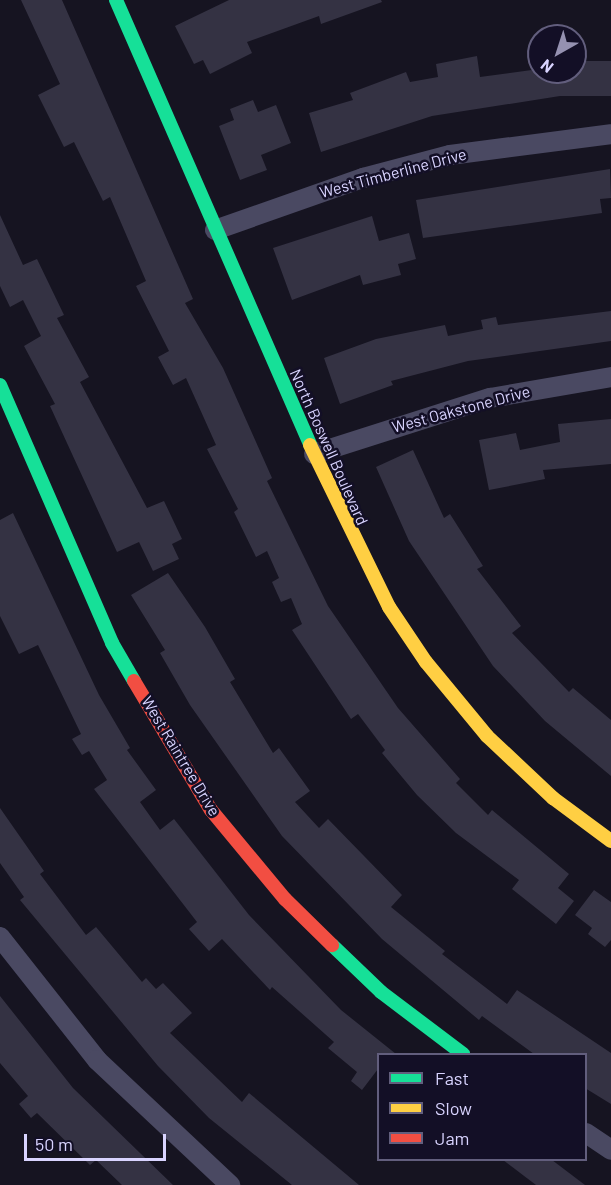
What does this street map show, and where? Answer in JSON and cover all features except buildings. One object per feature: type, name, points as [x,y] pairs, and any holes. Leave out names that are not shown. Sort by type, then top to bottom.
[{"type":"street","name":"North Boswell Boulevard","points":[[120,1],[215,230],[357,550],[426,662],[522,771],[611,841]]},
{"type":"street","name":"West Timberline Drive","points":[[215,230],[363,178],[450,155],[611,134]]},
{"type":"street","name":"West Oakstone Drive","points":[[314,454],[490,398],[611,377]]},
{"type":"street","name":"West Raintree Drive","points":[[0,385],[112,642],[211,810],[293,907],[381,992],[462,1053]]},
{"type":"street","points":[[0,937],[97,1060],[230,1185]]},
{"type":"street","points":[[587,1134],[611,1150]]},
{"type":"traffic: fast","points":[[116,0],[310,445]]},
{"type":"traffic: fast","points":[[0,385],[112,643],[134,681]]},
{"type":"traffic: fast","points":[[332,945],[381,992],[462,1053]]},
{"type":"traffic: slow","points":[[310,445],[389,607],[426,662],[487,736],[553,798],[611,841]]},
{"type":"traffic: jam","points":[[134,681],[211,810],[285,899],[332,945]]}]
